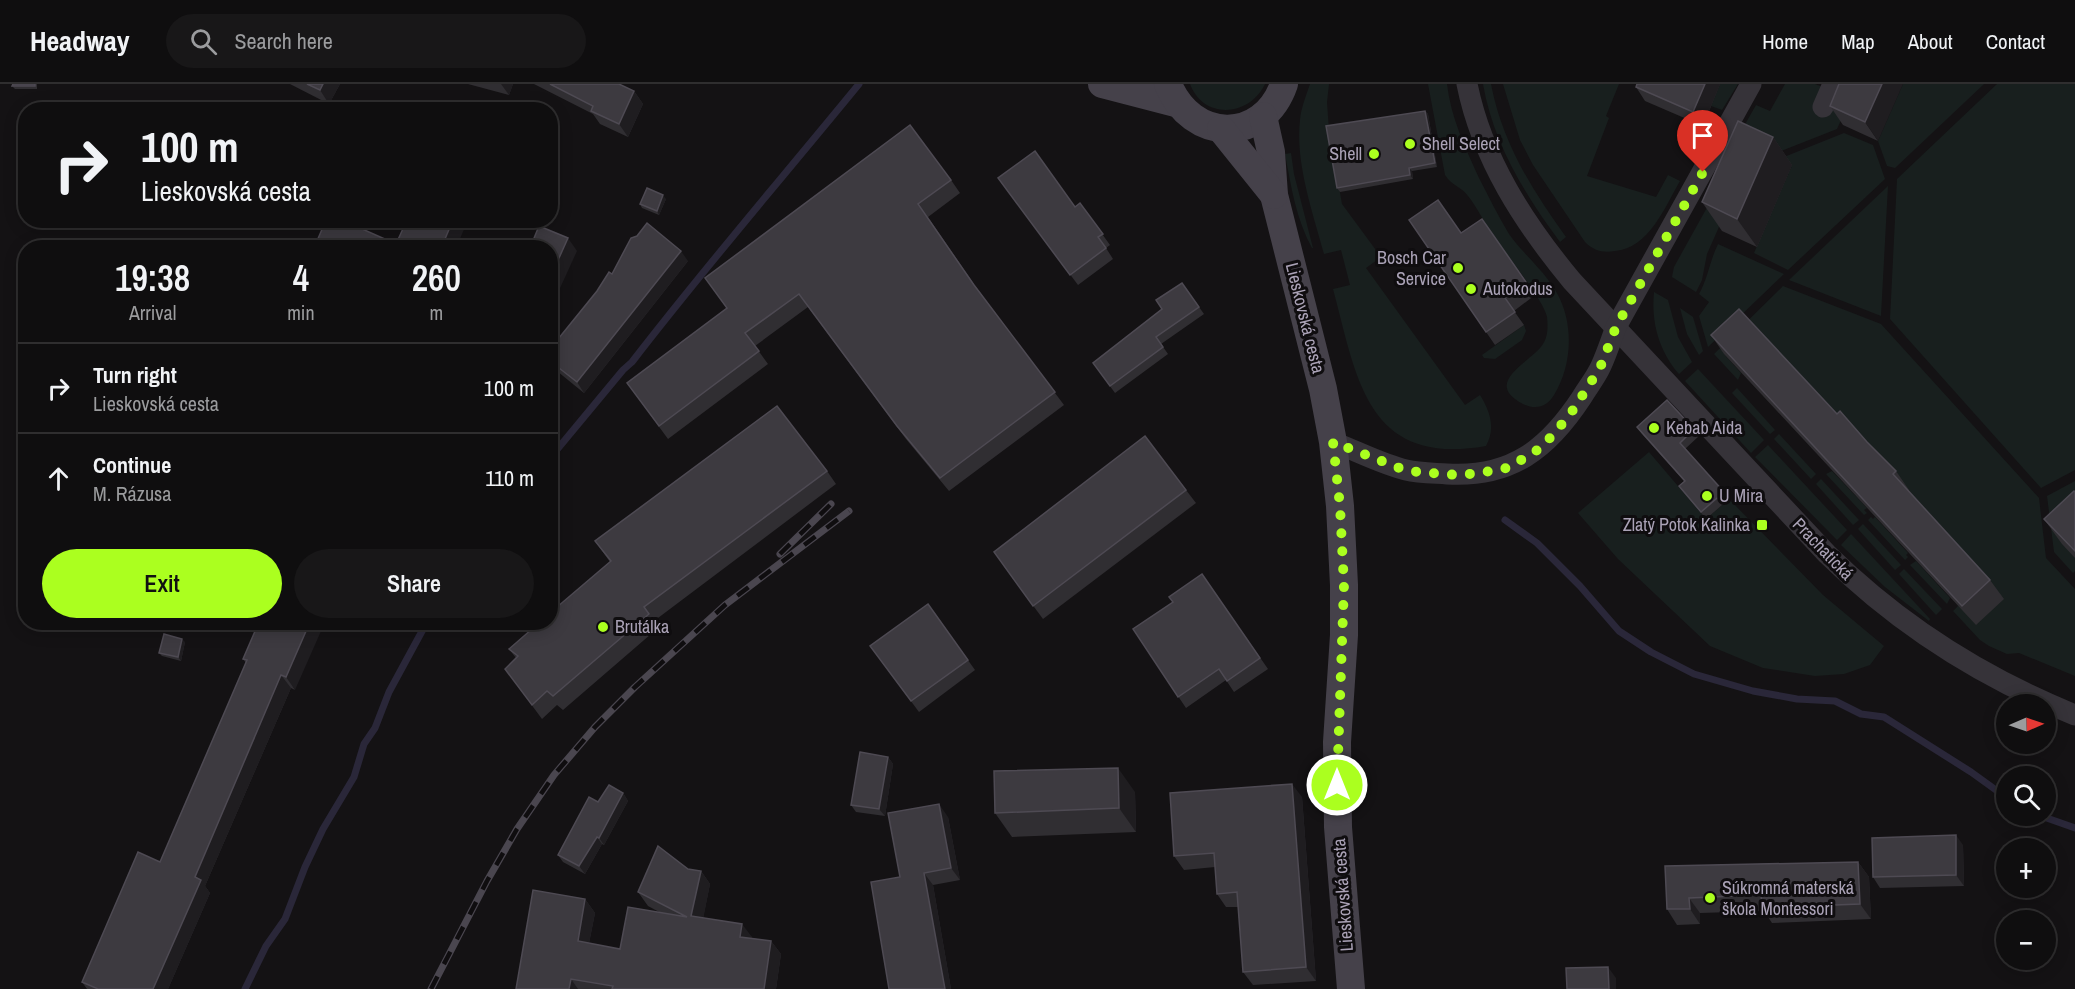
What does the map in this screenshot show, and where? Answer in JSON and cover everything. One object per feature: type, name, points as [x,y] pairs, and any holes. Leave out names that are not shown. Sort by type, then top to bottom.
[{"type":"street","points":[[1102,84],[1174,94]]},
{"type":"street","points":[[1221,129],[1240,128],[1256,122],[1277,100],[1284,84]]},
{"type":"street","name":"Prachatická","points":[[1467,84],[1488,153],[1530,228],[1572,281],[1827,554],[1864,590],[1951,654],[1995,679],[2075,715]]},
{"type":"street","points":[[1333,442],[1402,469],[1457,475],[1507,468],[1535,452],[1554,434],[1573,410],[1600,368],[1616,327],[1751,84]]},
{"type":"street","points":[[1822,107],[1833,84]]},
{"type":"street","name":"Lieskovská cesta","points":[[1174,94],[1197,120],[1221,129],[1274,195]]},
{"type":"street","name":"Lieskovská cesta","points":[[1263,116],[1272,152],[1274,195],[1316,360],[1333,442],[1340,506],[1344,635],[1337,742],[1338,827],[1351,989]]},
{"type":"shaded area","points":[[1190,84],[1265,84],[1249,103],[1227,110],[1216,109],[1206,104],[1197,96]]},
{"type":"shaded area","points":[[1310,84],[1329,84],[1327,102],[1329,130],[1342,204],[1381,257],[1366,268],[1465,405],[1480,395],[1487,407],[1491,426],[1486,446],[1446,449],[1415,443],[1391,429],[1374,409],[1360,383],[1333,289],[1350,285],[1341,250],[1324,254],[1302,170],[1300,120]]},
{"type":"shaded area","points":[[1428,84],[1447,84],[1459,132],[1479,178],[1509,234],[1553,287],[1563,307],[1569,332],[1567,359],[1560,384],[1554,395],[1541,406],[1532,407],[1523,404],[1511,396],[1507,388],[1508,380],[1513,372],[1545,341],[1547,317],[1539,299],[1492,234],[1471,200],[1445,175]]},
{"type":"shaded area","points":[[1483,84],[1491,84],[1503,126],[1520,165],[1566,237],[1560,242],[1512,168],[1494,127]]},
{"type":"shaded area","points":[[1503,84],[1619,84],[1587,176],[1656,197],[1668,175],[1680,181],[1662,214],[1647,234],[1627,248],[1611,252],[1595,249],[1585,242],[1533,165],[1520,140]]},
{"type":"shaded area","points":[[1720,84],[1738,84],[1722,110],[1711,106]]},
{"type":"shaded area","points":[[1785,84],[1815,84],[1851,98],[1837,129],[1776,153],[1739,135],[1756,105],[1770,111]]},
{"type":"shaded area","points":[[1903,84],[1984,84],[1895,168],[1887,166],[1878,141]]},
{"type":"shaded area","points":[[1997,84],[2075,84],[2075,470],[2041,488],[1890,319],[1897,179]]},
{"type":"shaded area","points":[[1844,133],[1873,145],[1885,179],[1788,270],[1754,253],[1792,165],[1779,159]]},
{"type":"shaded area","points":[[1291,153],[1294,174],[1313,248],[1302,226],[1292,190],[1285,154]]},
{"type":"shaded area","points":[[1719,186],[1734,193],[1707,254],[1702,280],[1696,292],[1672,277],[1674,267]]},
{"type":"shaded area","points":[[1888,186],[1881,316],[1789,280]]},
{"type":"shaded area","points":[[1718,244],[1784,274],[1708,347],[1699,316],[1709,302],[1699,294]]},
{"type":"shaded area","points":[[1783,286],[1881,324],[2039,498],[2046,558],[2075,589],[2075,676],[2019,653],[2007,654],[1980,640],[1953,611],[1958,606],[1906,493],[1909,490],[1724,354],[1741,373],[1738,380],[1714,354]]},
{"type":"shaded area","points":[[1654,292],[1668,300],[1678,337],[1692,362],[1679,374],[1666,356],[1658,336],[1654,315]]},
{"type":"shaded area","points":[[1680,308],[1693,317],[1703,351],[1699,355],[1687,334]]},
{"type":"shaded area","points":[[1524,325],[1526,331],[1522,340],[1495,359],[1484,358],[1482,355]]},
{"type":"shaded area","points":[[1698,369],[1764,440],[1751,453],[1685,381]]},
{"type":"shaded area","points":[[1737,388],[1775,430],[1770,434],[1732,393]]},
{"type":"shaded area","points":[[1779,434],[1816,474],[1811,479],[1774,439]]},
{"type":"shaded area","points":[[1768,445],[1847,530],[1837,540],[1755,457]]},
{"type":"shaded area","points":[[1649,452],[1706,519],[1729,499],[1823,595],[1884,646],[1870,665],[1844,674],[1815,676],[1763,668],[1710,646],[1618,559],[1578,513]]},
{"type":"shaded area","points":[[1832,471],[1867,508],[1864,510],[1867,513],[1864,515],[1826,474]]},
{"type":"shaded area","points":[[1821,479],[1859,520],[1853,525],[1816,484]]},
{"type":"shaded area","points":[[2075,481],[2075,571],[2073,573],[2054,552],[2047,496]]},
{"type":"shaded area","points":[[1871,517],[1873,519],[1875,517],[1908,553],[1905,560],[1868,520]]},
{"type":"shaded area","points":[[1863,524],[1901,565],[1895,570],[1858,529]]},
{"type":"shaded area","points":[[1851,534],[1930,619],[1929,621],[1885,587],[1841,545]]},
{"type":"shaded area","points":[[1916,561],[1950,598],[1947,604],[1910,565]]},
{"type":"shaded area","points":[[1904,569],[1942,609],[1936,615],[1899,574]]},
{"type":"building","points":[[13,84],[35,84],[35,86],[12,86]]},
{"type":"building","points":[[307,84],[323,84],[320,90]]},
{"type":"building","points":[[550,84],[619,84],[634,91],[619,124],[591,111],[593,106]]},
{"type":"building","points":[[1637,84],[1705,84],[1693,112],[1636,87]]},
{"type":"building","points":[[1839,84],[1882,84],[1865,122],[1830,106]]},
{"type":"building","points":[[1425,111],[1435,163],[1409,168],[1410,175],[1337,188],[1326,126]]},
{"type":"building","points":[[1738,121],[1773,137],[1737,219],[1702,202]]},
{"type":"building","points":[[910,125],[951,180],[918,204],[974,285],[1055,392],[940,478],[897,426],[799,294],[745,333],[759,351],[659,426],[627,383],[727,308],[705,278]]},
{"type":"building","points":[[1035,151],[1075,207],[1080,203],[1103,234],[1098,237],[1106,248],[1070,275],[998,178]]},
{"type":"building","points":[[647,188],[663,195],[657,211],[640,204]]},
{"type":"building","points":[[1438,200],[1461,233],[1482,219],[1526,282],[1505,298],[1515,312],[1486,332],[1409,220]]},
{"type":"building","points":[[647,223],[681,251],[577,382],[558,367],[558,339],[597,291],[609,272],[612,274],[631,238],[637,236]]},
{"type":"building","points":[[323,228],[360,228],[387,240],[317,240]]},
{"type":"building","points":[[403,228],[450,228],[445,239],[447,240],[398,240]]},
{"type":"building","points":[[538,228],[568,238],[558,260],[558,240],[533,240]]},
{"type":"building","points":[[1182,283],[1199,307],[1156,337],[1163,347],[1110,386],[1093,363],[1162,309],[1156,300]]},
{"type":"building","points":[[1739,309],[1837,414],[1840,411],[1896,471],[1893,474],[1990,580],[1962,606],[1711,335]]},
{"type":"building","points":[[1667,400],[1694,429],[1680,443],[1724,492],[1701,512],[1679,486],[1685,481],[1637,427]]},
{"type":"building","points":[[777,406],[827,471],[644,607],[649,614],[553,696],[547,691],[532,705],[505,669],[518,656],[509,649],[531,630],[558,630],[558,606],[611,561],[595,541]]},
{"type":"building","points":[[1145,436],[1186,490],[1033,606],[994,552]]},
{"type":"building","points":[[2075,492],[2075,551],[2044,519]]},
{"type":"building","points":[[1202,574],[1260,658],[1227,681],[1219,669],[1178,697],[1133,629],[1173,602],[1169,597]]},
{"type":"building","points":[[928,604],[968,660],[911,701],[870,646]]},
{"type":"building","points":[[256,630],[307,630],[286,677],[281,675],[195,877],[201,880],[153,989],[98,989],[82,982],[138,852],[160,862],[247,660],[243,659]]},
{"type":"building","points":[[164,634],[182,639],[178,657],[159,653]]},
{"type":"building","points":[[860,752],[888,757],[879,809],[851,805]]},
{"type":"building","points":[[1118,768],[1119,808],[995,813],[994,771]]},
{"type":"building","points":[[1292,784],[1306,967],[1243,972],[1237,892],[1217,894],[1214,853],[1174,856],[1170,793]]},
{"type":"building","points":[[609,785],[623,793],[599,838],[597,837],[579,866],[558,855],[589,797],[598,802]]},
{"type":"building","points":[[939,804],[951,868],[924,873],[945,989],[889,989],[871,882],[900,877],[888,813]]},
{"type":"building","points":[[1956,835],[1956,875],[1873,877],[1872,838]]},
{"type":"building","points":[[658,846],[688,869],[701,871],[691,916],[742,924],[740,937],[771,941],[764,989],[612,989],[613,986],[571,979],[569,989],[516,989],[533,890],[585,899],[578,941],[620,949],[628,907],[687,917],[638,892]]},
{"type":"building","points":[[1858,862],[1860,904],[1762,908],[1761,895],[1689,898],[1690,909],[1667,909],[1665,866]]},
{"type":"building","points":[[1608,967],[1609,989],[1567,989],[1566,968]]},
{"type":"waterway","points":[[558,448],[632,362],[859,84]]},
{"type":"waterway","points":[[1505,520],[1537,543],[1580,586],[1619,631],[1651,652],[1694,674],[1753,691],[1797,699],[1835,701],[1861,714],[1884,717],[1996,790]]},
{"type":"waterway","points":[[245,989],[266,946],[285,919],[305,867],[323,829],[354,777],[364,744],[375,728],[389,692],[423,630]]},
{"type":"waterway","points":[[2056,821],[2075,828]]},
{"type":"railway","points":[[780,554],[831,504]]},
{"type":"railway","points":[[431,989],[487,881],[517,829],[554,775],[595,727],[725,605],[849,511]]},
{"type":"place","name":"Shell Select","points":[[1410,144]]},
{"type":"place","name":"Shell","points":[[1374,154]]},
{"type":"place","name":"Bosch Car Service","points":[[1458,268]]},
{"type":"place","name":"Autokodus","points":[[1471,289]]},
{"type":"place","name":"Kebab Aida","points":[[1654,428]]},
{"type":"place","name":"U Mira","points":[[1707,496]]},
{"type":"place","name":"Zlatý Potok Kalinka","points":[[1762,525]]},
{"type":"place","name":"Brutálka","points":[[603,627]]},
{"type":"place","name":"Súkromná materská škola Montessori","points":[[1710,898]]},
{"type":"route","points":[[1337,785],[1344,585],[1340,506],[1333,442],[1402,469],[1457,475],[1507,468],[1535,452],[1554,434],[1573,410],[1600,368],[1616,327],[1703,172]]}]
